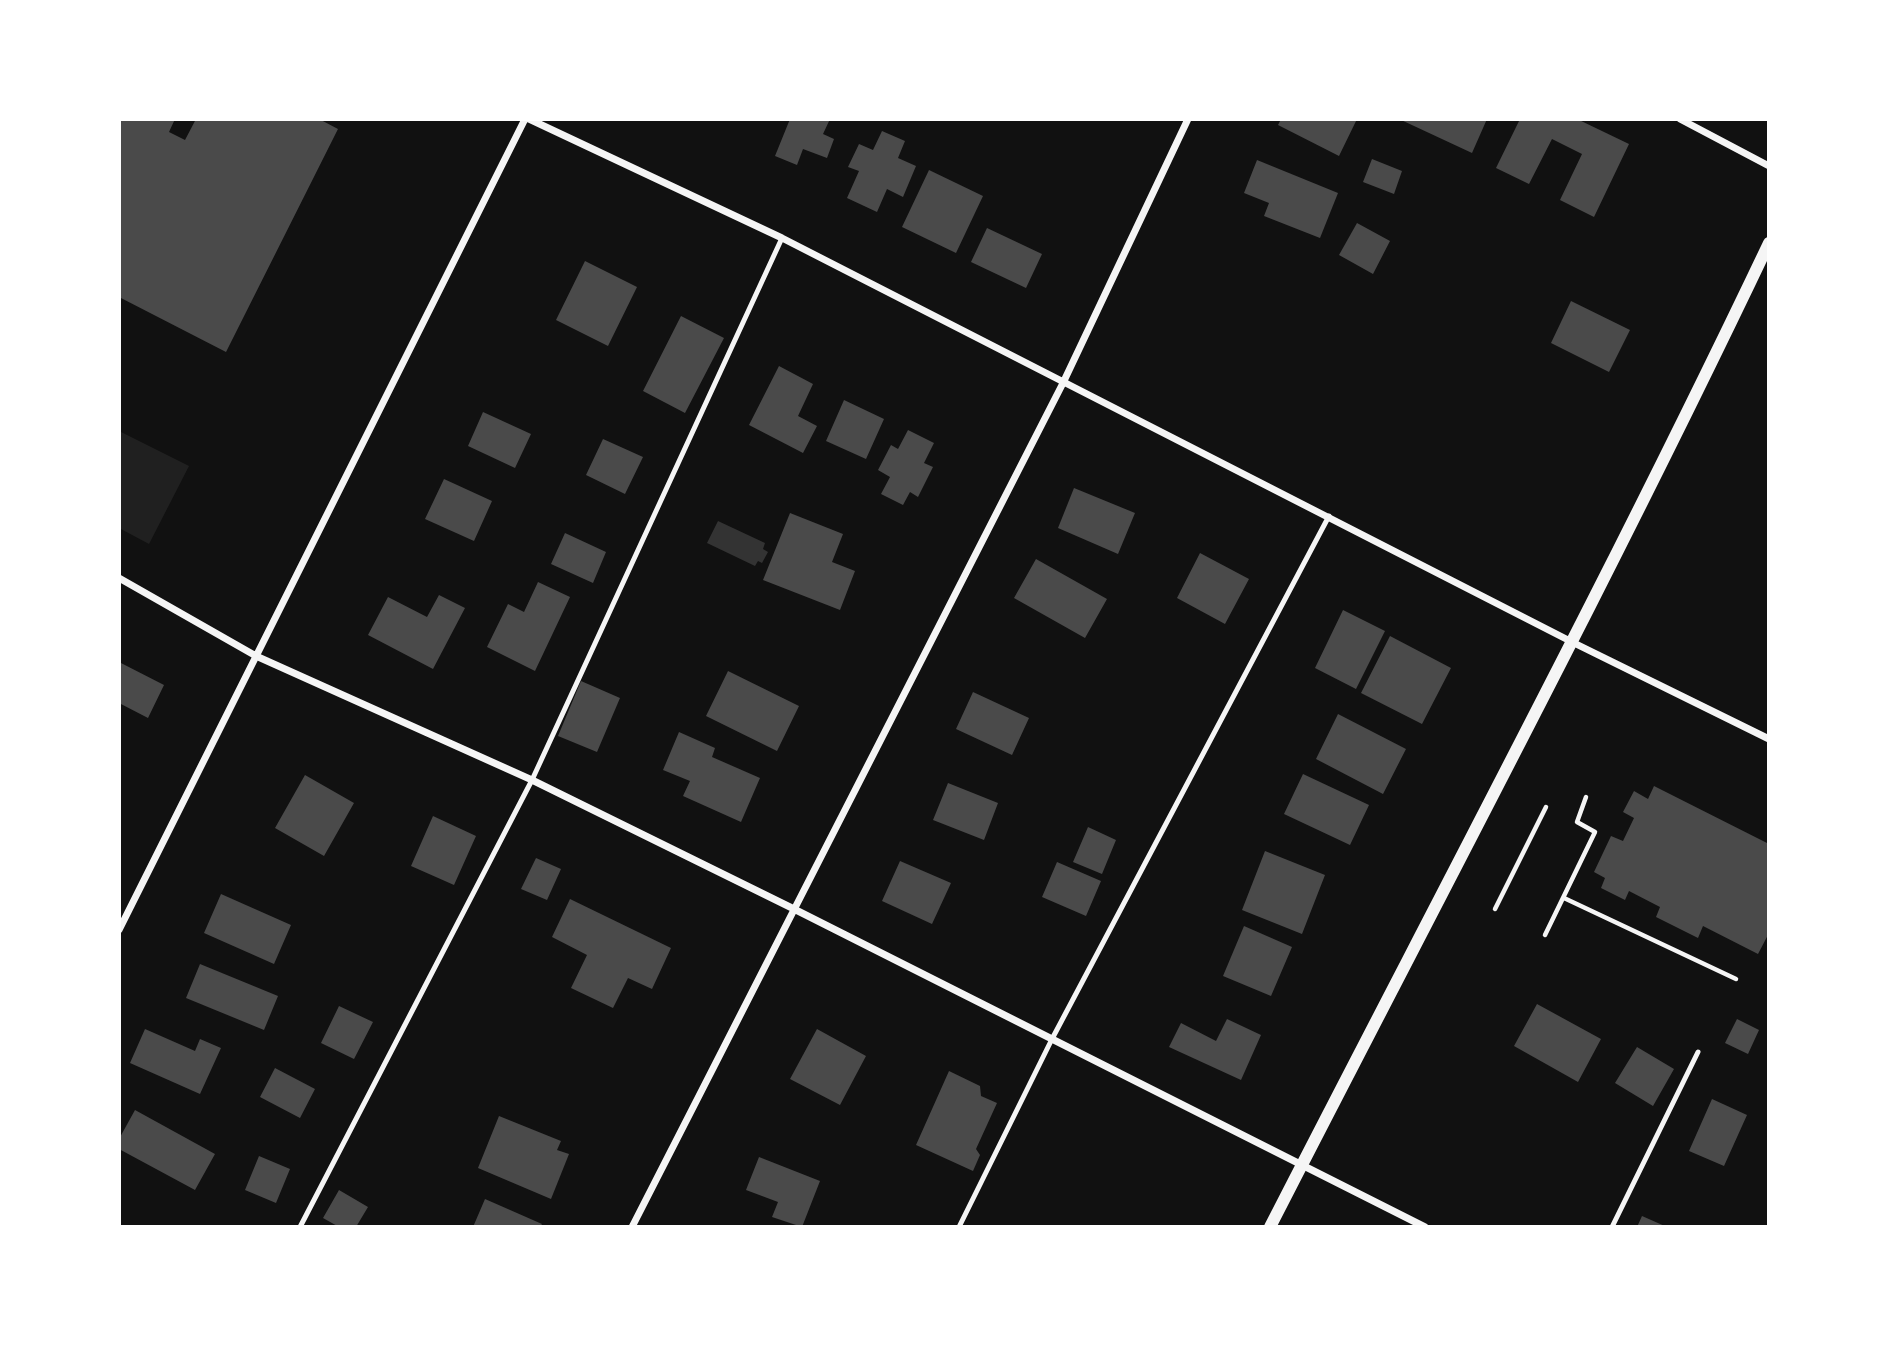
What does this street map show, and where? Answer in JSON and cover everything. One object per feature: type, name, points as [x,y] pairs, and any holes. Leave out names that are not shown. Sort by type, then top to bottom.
[{"type":"street","points":[[119,930],[527,119],[782,238],[1574,643],[1769,739]]},
{"type":"street","points":[[632,1227],[792,908],[1063,383],[1188,119]]},
{"type":"street","points":[[1679,119],[1769,166]]},
{"type":"street","points":[[1270,1227],[1574,643],[1662,468],[1769,243]]},
{"type":"street","points":[[119,578],[256,656],[531,780],[792,908],[1425,1227]]},
{"type":"lane","points":[[300,1227],[531,780],[782,238]]},
{"type":"lane","points":[[959,1227],[1052,1039],[1329,516]]},
{"type":"lane","points":[[1612,1227],[1698,1052]]},
{"type":"path","points":[[1545,935],[1595,832],[1577,822],[1586,797]]},
{"type":"path","points":[[1495,909],[1546,807]]},
{"type":"path","points":[[1564,898],[1737,979]]},
{"type":"shaded area","points":[[119,431],[189,466],[149,544],[119,528]]},
{"type":"shaded area","points":[[718,521],[765,543],[763,549],[768,552],[762,563],[758,561],[755,566],[707,543]]},
{"type":"building","points":[[119,119],[175,119],[169,132],[185,140],[196,119],[319,119],[338,129],[226,352],[119,297]]},
{"type":"building","points":[[790,119],[830,119],[823,134],[834,139],[827,158],[803,149],[797,165],[775,156]]},
{"type":"building","points":[[1281,119],[1357,119],[1339,156],[1278,125]]},
{"type":"building","points":[[1399,119],[1487,119],[1472,153]]},
{"type":"building","points":[[1520,119],[1577,119],[1629,144],[1594,217],[1560,200],[1582,154],[1552,139],[1529,184],[1496,168]]},
{"type":"building","points":[[882,131],[905,141],[898,158],[916,166],[903,197],[887,189],[877,212],[847,198],[859,171],[848,167],[859,144],[873,150]]},
{"type":"building","points":[[1372,159],[1402,171],[1394,194],[1363,182]]},
{"type":"building","points":[[1257,160],[1338,193],[1320,238],[1264,216],[1269,203],[1244,193]]},
{"type":"building","points":[[929,170],[983,196],[956,253],[902,227]]},
{"type":"building","points":[[1357,223],[1390,241],[1373,274],[1339,255]]},
{"type":"building","points":[[987,228],[1042,254],[1026,288],[971,262]]},
{"type":"building","points":[[585,261],[637,287],[608,346],[556,320]]},
{"type":"building","points":[[1571,301],[1630,330],[1609,372],[1551,343]]},
{"type":"building","points":[[681,316],[724,338],[685,413],[643,391]]},
{"type":"building","points":[[779,366],[813,384],[798,416],[817,426],[803,453],[749,425]]},
{"type":"building","points":[[844,400],[884,419],[866,459],[826,441]]},
{"type":"building","points":[[483,412],[531,434],[515,468],[468,446]]},
{"type":"building","points":[[908,430],[934,443],[924,463],[933,467],[918,497],[910,492],[903,505],[881,494],[890,477],[878,470],[891,445],[898,449]]},
{"type":"building","points":[[603,439],[643,457],[625,494],[586,475]]},
{"type":"building","points":[[444,479],[492,501],[474,541],[425,519]]},
{"type":"building","points":[[1074,488],[1135,513],[1118,554],[1058,528]]},
{"type":"building","points":[[790,513],[843,534],[832,562],[855,571],[840,610],[763,580]]},
{"type":"building","points":[[565,533],[606,552],[593,583],[551,564]]},
{"type":"building","points":[[1200,553],[1249,579],[1225,624],[1177,598]]},
{"type":"building","points":[[1036,559],[1107,599],[1085,638],[1014,598]]},
{"type":"building","points":[[538,582],[570,597],[535,671],[487,647],[508,604],[524,612]]},
{"type":"building","points":[[439,595],[465,608],[433,669],[368,635],[388,597],[427,617]]},
{"type":"building","points":[[1343,610],[1385,631],[1356,689],[1315,668]]},
{"type":"building","points":[[1390,636],[1451,668],[1422,724],[1361,693]]},
{"type":"building","points":[[119,662],[164,685],[148,718],[119,703]]},
{"type":"building","points":[[728,671],[799,706],[777,751],[706,716]]},
{"type":"building","points":[[581,681],[620,698],[597,752],[558,736]]},
{"type":"building","points":[[973,692],[1029,718],[1012,755],[956,729]]},
{"type":"building","points":[[1338,714],[1406,749],[1383,794],[1316,759]]},
{"type":"building","points":[[679,732],[715,748],[712,757],[760,778],[741,822],[683,796],[690,781],[663,770]]},
{"type":"building","points":[[1303,774],[1369,805],[1350,845],[1284,814]]},
{"type":"building","points":[[305,775],[354,803],[324,856],[275,828]]},
{"type":"building","points":[[948,783],[998,803],[984,840],[933,820]]},
{"type":"building","points":[[1654,786],[1769,844],[1769,933],[1758,954],[1703,926],[1698,938],[1656,917],[1660,907],[1629,891],[1625,900],[1601,888],[1605,878],[1594,872],[1611,836],[1623,841],[1634,818],[1623,812],[1634,791],[1648,799]]},
{"type":"building","points":[[433,816],[476,836],[454,885],[411,866]]},
{"type":"building","points":[[1088,827],[1116,840],[1102,874],[1073,862]]},
{"type":"building","points":[[1265,851],[1325,875],[1302,934],[1242,910]]},
{"type":"building","points":[[536,858],[561,869],[547,900],[521,889]]},
{"type":"building","points":[[900,861],[951,883],[932,924],[882,901]]},
{"type":"building","points":[[1057,862],[1101,881],[1086,916],[1042,897]]},
{"type":"building","points":[[221,894],[291,925],[274,964],[204,933]]},
{"type":"building","points":[[570,899],[671,948],[652,989],[628,978],[613,1008],[571,988],[587,955],[552,937]]},
{"type":"building","points":[[1244,926],[1292,947],[1271,996],[1223,976]]},
{"type":"building","points":[[200,964],[278,996],[264,1030],[186,998]]},
{"type":"building","points":[[1537,1004],[1601,1039],[1578,1082],[1514,1046]]},
{"type":"building","points":[[339,1006],[373,1022],[354,1059],[321,1043]]},
{"type":"building","points":[[1227,1019],[1261,1035],[1241,1080],[1169,1047],[1181,1023],[1216,1041]]},
{"type":"building","points":[[1737,1019],[1759,1030],[1748,1054],[1725,1043]]},
{"type":"building","points":[[145,1029],[195,1051],[200,1039],[221,1048],[200,1094],[130,1063]]},
{"type":"building","points":[[817,1029],[866,1056],[840,1105],[790,1079]]},
{"type":"building","points":[[1637,1047],[1674,1069],[1653,1106],[1615,1083]]},
{"type":"building","points":[[275,1068],[315,1089],[300,1118],[260,1097]]},
{"type":"building","points":[[949,1071],[980,1086],[981,1096],[997,1103],[976,1149],[980,1155],[973,1171],[916,1145]]},
{"type":"building","points":[[1712,1099],[1747,1115],[1724,1166],[1689,1151]]},
{"type":"building","points":[[135,1110],[215,1154],[195,1190],[119,1149],[119,1139]]},
{"type":"building","points":[[499,1116],[561,1141],[557,1150],[569,1154],[551,1199],[478,1168]]},
{"type":"building","points":[[259,1156],[290,1169],[276,1203],[245,1190]]},
{"type":"building","points":[[759,1157],[820,1181],[802,1227],[772,1217],[778,1202],[746,1190]]},
{"type":"building","points":[[339,1190],[368,1207],[356,1227],[339,1227],[323,1218]]},
{"type":"building","points":[[485,1199],[542,1224],[540,1227],[473,1227]]},
{"type":"building","points":[[1642,1216],[1667,1227],[1637,1227]]}]
